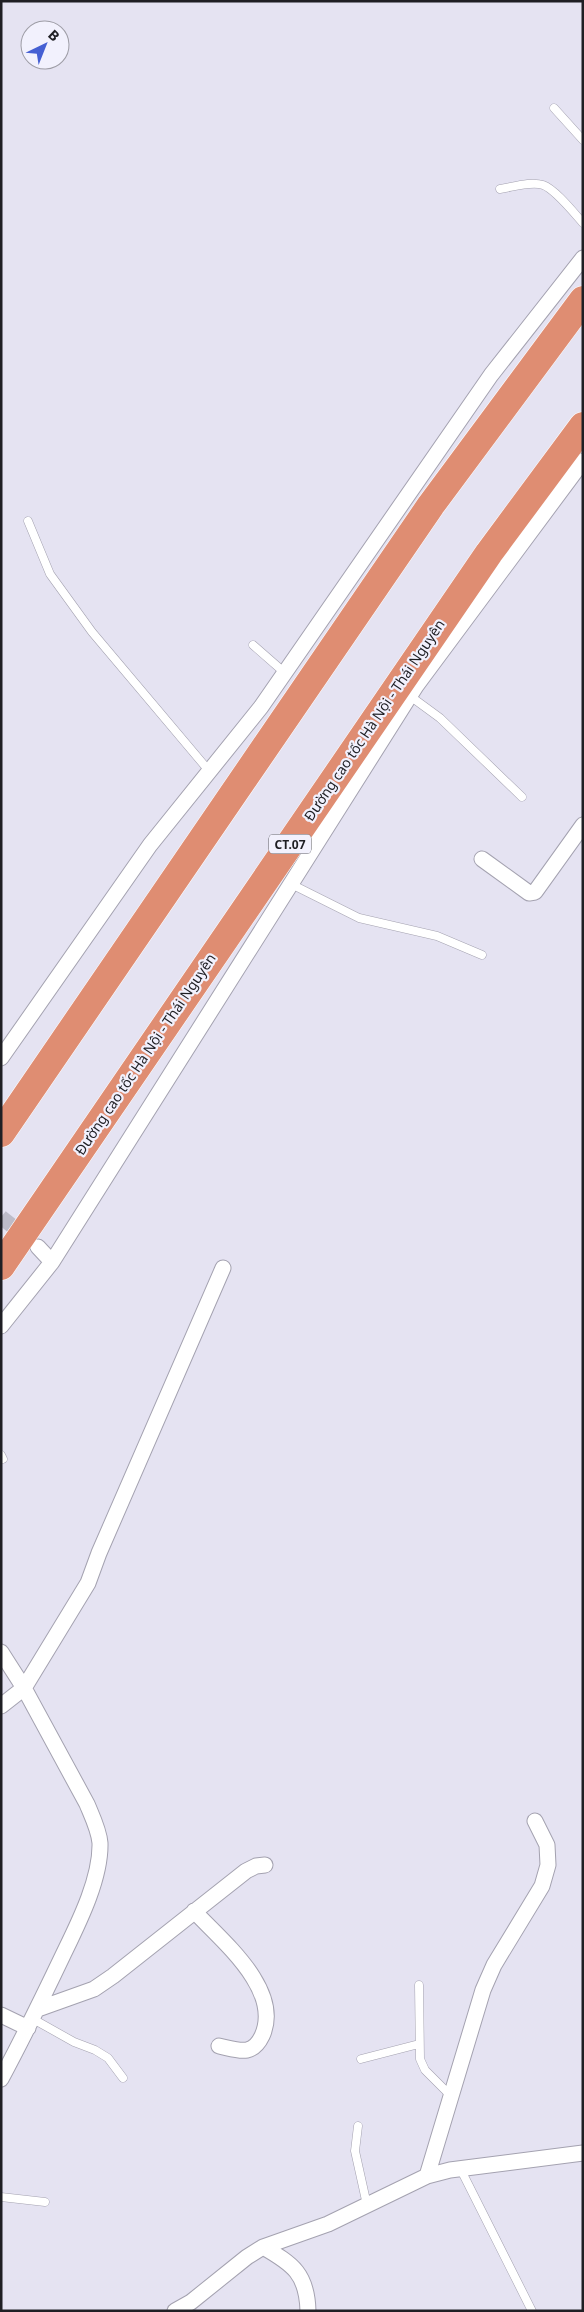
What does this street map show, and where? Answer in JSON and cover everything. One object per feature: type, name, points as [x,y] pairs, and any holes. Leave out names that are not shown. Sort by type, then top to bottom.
[{"type":"highway","points":[[1,1133],[431,506],[583,300]]},
{"type":"highway","name":"Đường cao tốc Hà Nội - Thái Nguyên","points":[[1,1266],[489,553],[583,426]]},
{"type":"street","points":[[1,1058],[150,845],[242,734],[491,375],[583,258]]},
{"type":"street","points":[[1,1326],[52,1262],[410,696],[583,461]]},
{"type":"street","points":[[482,859],[529,894],[535,892],[583,824]]},
{"type":"street","points":[[38,1247],[52,1262]]},
{"type":"street","points":[[1,1706],[24,1688],[88,1583],[99,1553],[223,1268]]},
{"type":"street","points":[[1,1652],[24,1688],[87,1804],[95,1822],[100,1844],[94,1878],[83,1913],[33,2019],[1,2079]]},
{"type":"street","points":[[427,2176],[483,1990],[494,1965],[542,1886],[548,1865],[547,1845],[535,1821]]},
{"type":"street","points":[[1,2015],[33,2019],[94,1989],[246,1871],[256,1866],[265,1865]]},
{"type":"street","points":[[194,1912],[239,1960],[261,1988],[266,2006],[264,2031],[258,2045],[244,2051],[219,2046]]},
{"type":"street","points":[[176,2311],[191,2302],[247,2257],[263,2248],[312,2231],[427,2176],[460,2168],[581,2151]]},
{"type":"street","points":[[263,2248],[286,2260],[298,2271],[305,2286],[308,2311]]},
{"type":"lane","points":[[554,108],[583,140]]},
{"type":"lane","points":[[500,189],[532,184],[544,185],[583,223]]},
{"type":"lane","points":[[28,521],[50,574],[92,632],[210,772]]},
{"type":"lane","points":[[253,645],[285,673]]},
{"type":"lane","points":[[410,696],[440,718],[522,797]]},
{"type":"lane","points":[[291,884],[359,918],[437,936],[482,955]]},
{"type":"lane","points":[[419,1985],[420,2059],[425,2070],[451,2096]]},
{"type":"lane","points":[[33,2019],[108,2058],[124,2078]]},
{"type":"lane","points":[[361,2059],[419,2044]]},
{"type":"lane","points":[[358,2126],[355,2151],[367,2205]]},
{"type":"lane","points":[[460,2168],[532,2311]]},
{"type":"lane","points":[[1,2197],[46,2202]]},
{"type":"tunnel","points":[[1,1217],[27,1238]]}]
